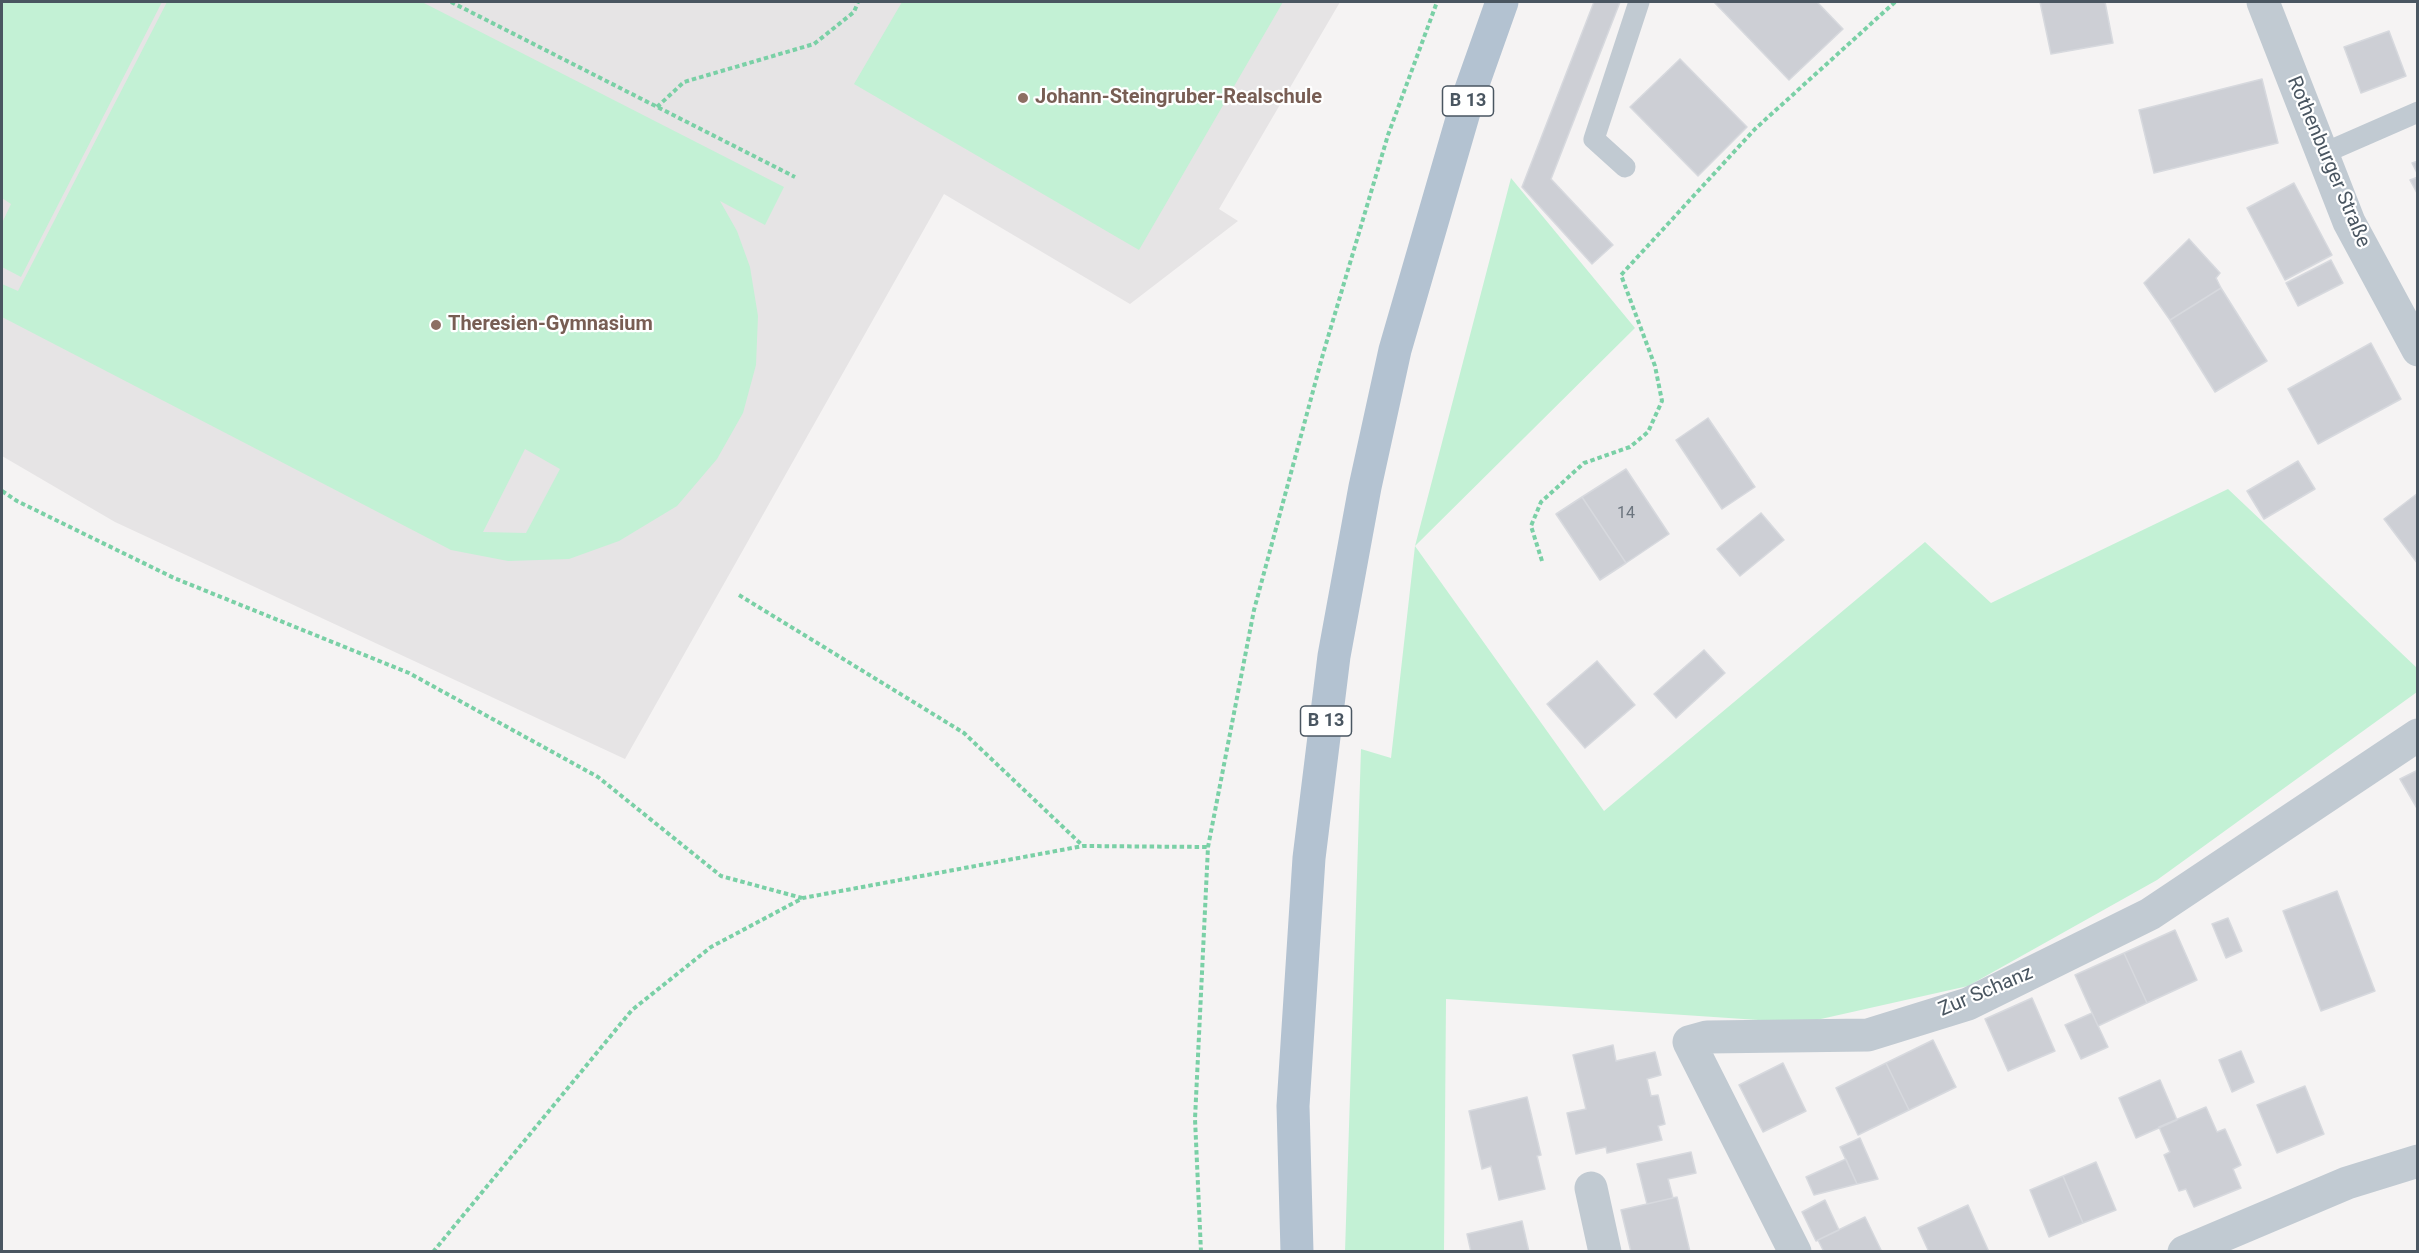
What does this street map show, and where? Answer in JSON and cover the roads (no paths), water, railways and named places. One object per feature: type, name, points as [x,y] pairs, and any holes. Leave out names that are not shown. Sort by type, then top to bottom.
[{"type":"main road","name":"B 13","points":[[1297,1251],[1293,1106],[1309,858],[1334,656],[1365,487],[1395,350],[1469,95],[1502,2]]},
{"type":"street","name":"Rothenburger Straße","points":[[2263,2],[2349,222],[2418,350]]},
{"type":"street","name":"Zur Schanz","points":[[1795,1251],[1689,1042],[1707,1037],[1868,1035],[1968,1004],[2150,914],[2418,735]]},
{"type":"street","points":[[2184,1251],[2348,1183],[2418,1161]]},
{"type":"street","points":[[1591,1188],[1605,1251]]},
{"type":"lane","points":[[1625,167],[1593,139],[1639,2]]},
{"type":"lane","points":[[2322,154],[2418,112]]},
{"type":"place","name":"Johann-Steingruber-Realschule","points":[[1023,98]]},
{"type":"place","name":"Theresien-Gymnasium","points":[[436,325]]}]
